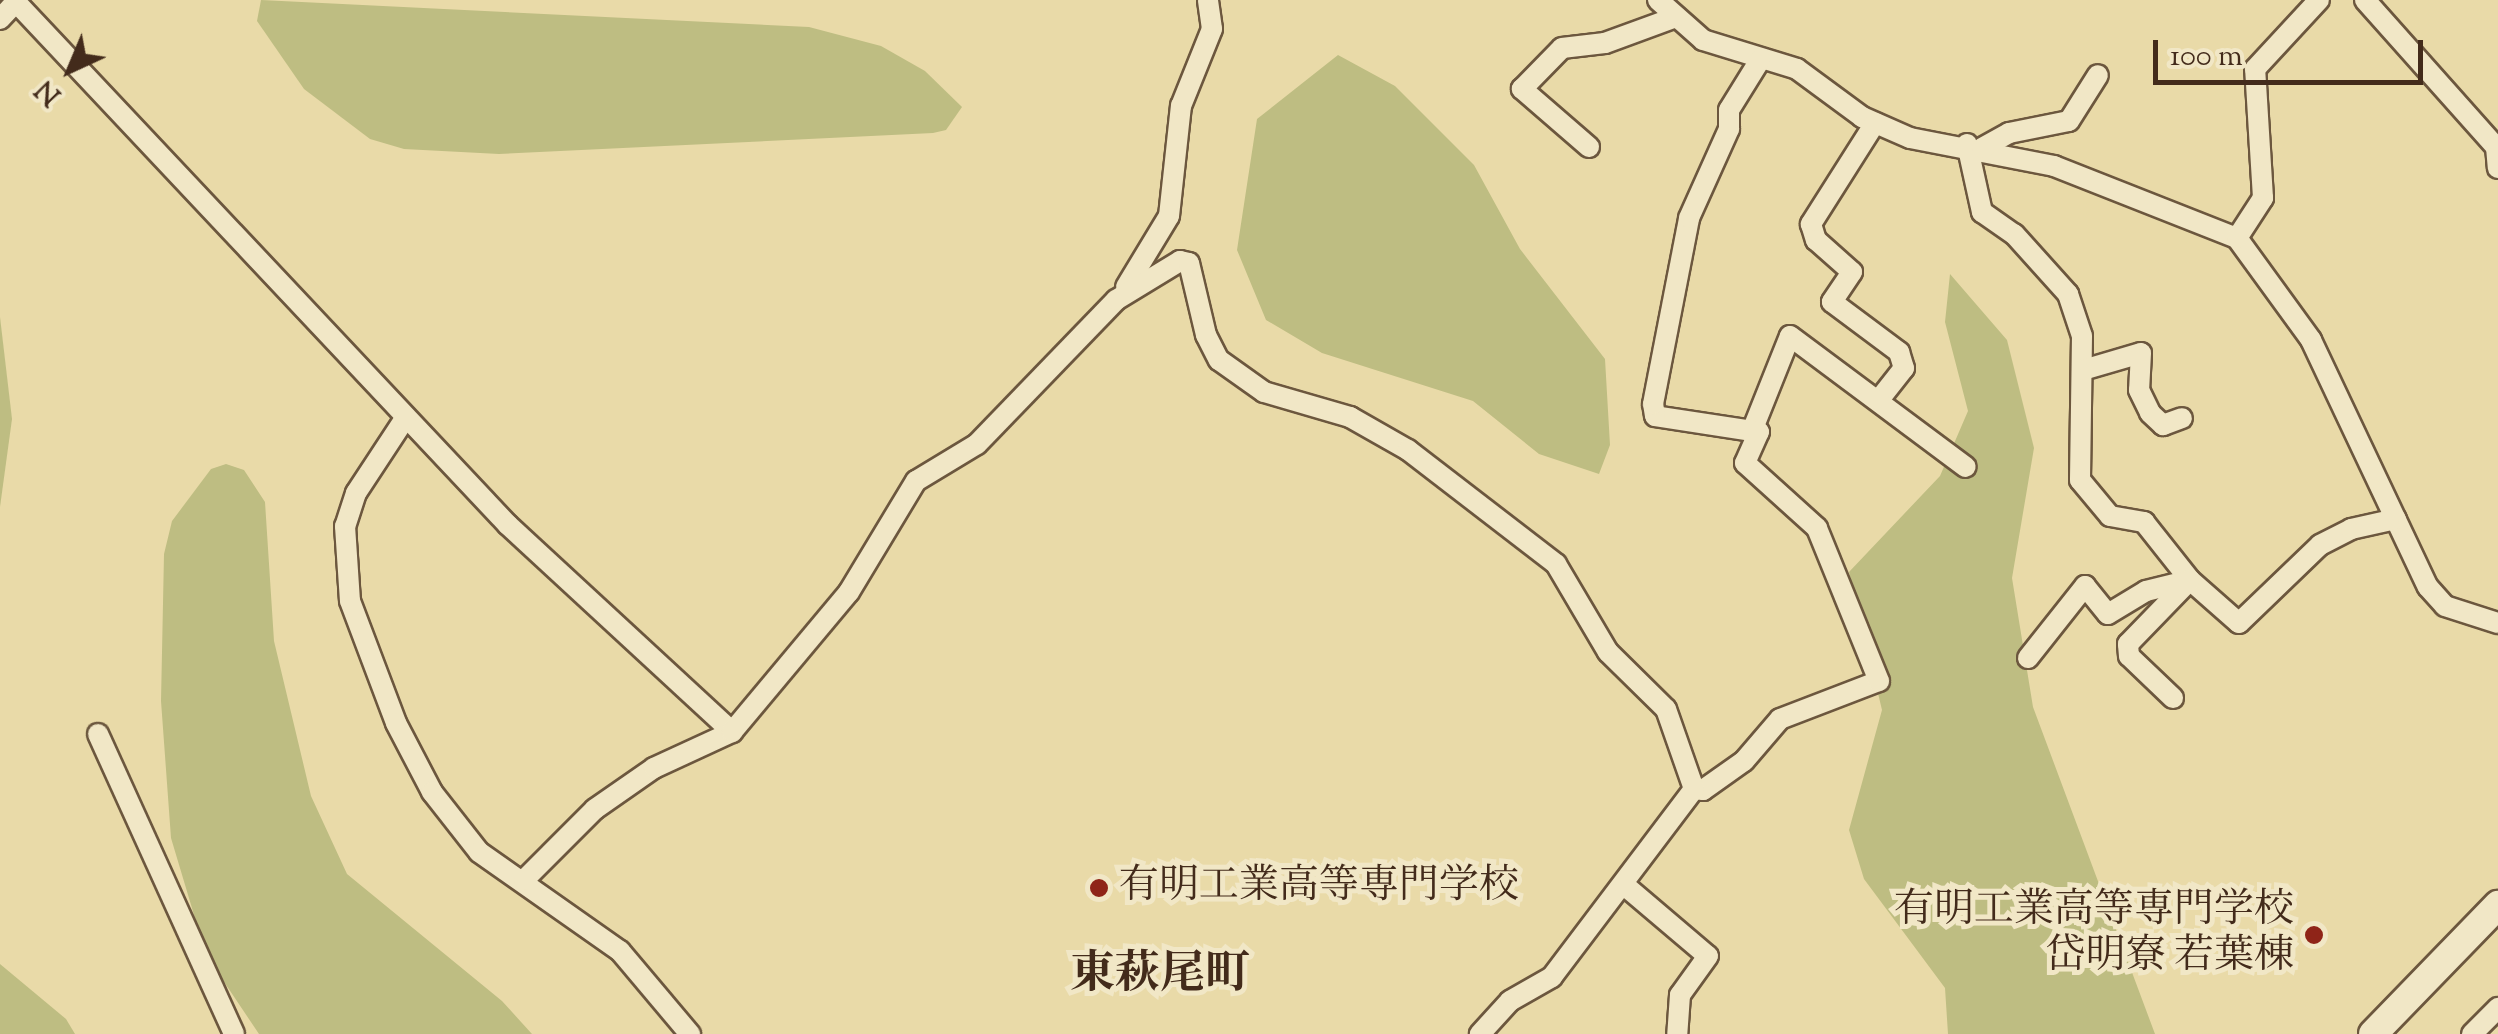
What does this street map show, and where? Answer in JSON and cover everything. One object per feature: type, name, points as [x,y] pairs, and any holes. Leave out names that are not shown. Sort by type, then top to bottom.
[{"type":"street","points":[[1116,300],[1169,216],[1181,106],[1212,29],[1208,0]]},
{"type":"street","points":[[1658,0],[1703,40],[1797,69],[1875,123],[1910,138],[1974,146],[2054,166],[2236,238],[2311,340],[2428,587],[2445,606],[2498,624]]},
{"type":"street","points":[[2236,238],[2263,198],[2255,69],[2319,0]]},
{"type":"street","points":[[2365,0],[2496,147],[2498,168]]},
{"type":"street","points":[[0,19],[15,1],[508,524],[732,732]]},
{"type":"street","points":[[1590,147],[1522,89],[1562,48],[1605,43],[1676,16]]},
{"type":"street","points":[[1694,789],[1703,790],[1744,761],[1780,719],[1880,680],[1817,528],[1745,463],[1759,432],[1655,416],[1653,404],[1689,218],[1729,129],[1729,110],[1760,60]]},
{"type":"street","points":[[1974,146],[2008,133],[2070,121],[2098,75]]},
{"type":"street","points":[[1875,123],[1810,224],[1816,240],[1852,272],[1832,302],[1899,352],[1904,368],[1878,401]]},
{"type":"street","points":[[1974,146],[1982,212],[2014,234],[2068,294],[2082,336],[2080,480],[2110,516],[2144,522],[2190,580],[2239,623],[2320,545],[2350,528],[2396,519]]},
{"type":"street","points":[[524,880],[595,809],[654,768],[732,732],[849,592],[916,482],[977,444],[1116,300],[1158,271],[1189,263],[1206,335],[1238,377],[1264,392],[1350,417],[1408,450],[1556,564],[1608,652],[1666,709],[1694,789]]},
{"type":"street","points":[[1752,431],[1790,336],[1966,466]]},
{"type":"street","points":[[2083,370],[2141,353],[2139,390],[2150,413],[2162,425],[2182,418]]},
{"type":"street","points":[[406,417],[356,493],[345,526],[350,601],[396,722],[432,792],[479,852],[620,951],[690,1034]]},
{"type":"street","points":[[2028,658],[2085,586],[2108,614],[2146,590],[2190,580]]},
{"type":"street","points":[[2172,698],[2129,656],[2128,644],[2190,580]]},
{"type":"street","points":[[98,734],[234,1034]]},
{"type":"street","points":[[1480,1034],[1510,1001],[1552,976],[1694,789]]},
{"type":"street","points":[[1622,884],[1708,956],[1680,995],[1677,1034]]},
{"type":"street","points":[[2373,1034],[2498,906]]},
{"type":"street","points":[[2472,1034],[2498,1008]]},
{"type":"shaded area","points":[[261,0],[809,27],[881,46],[925,71],[962,107],[946,130],[933,133],[499,154],[404,149],[370,139],[304,89],[257,21]]},
{"type":"shaded area","points":[[1338,55],[1395,86],[1474,165],[1520,249],[1605,359],[1610,445],[1599,474],[1539,454],[1473,401],[1322,353],[1266,320],[1237,250],[1257,119]]},
{"type":"shaded area","points":[[1950,274],[2007,340],[2034,448],[2012,578],[2033,707],[2155,1034],[1948,1034],[1945,988],[1864,879],[1849,830],[1882,710],[1849,572],[1940,476],[1968,411],[1945,322]]},
{"type":"shaded area","points":[[0,317],[12,419],[0,507]]},
{"type":"shaded area","points":[[226,464],[244,470],[265,502],[274,641],[311,796],[347,874],[502,1001],[532,1034],[259,1034],[206,955],[171,838],[161,701],[164,554],[172,521],[211,469]]},
{"type":"shaded area","points":[[0,964],[66,1019],[75,1034],[0,1034]]},
{"type":"place","name":"有明工業高等専門学校","points":[[1099,888]]},
{"type":"place","name":"有明工業高等専門学校 岱明寮 若葉棟","points":[[2314,935]]},
{"type":"district","name":"東萩尾町","points":[[1160,977]]}]
